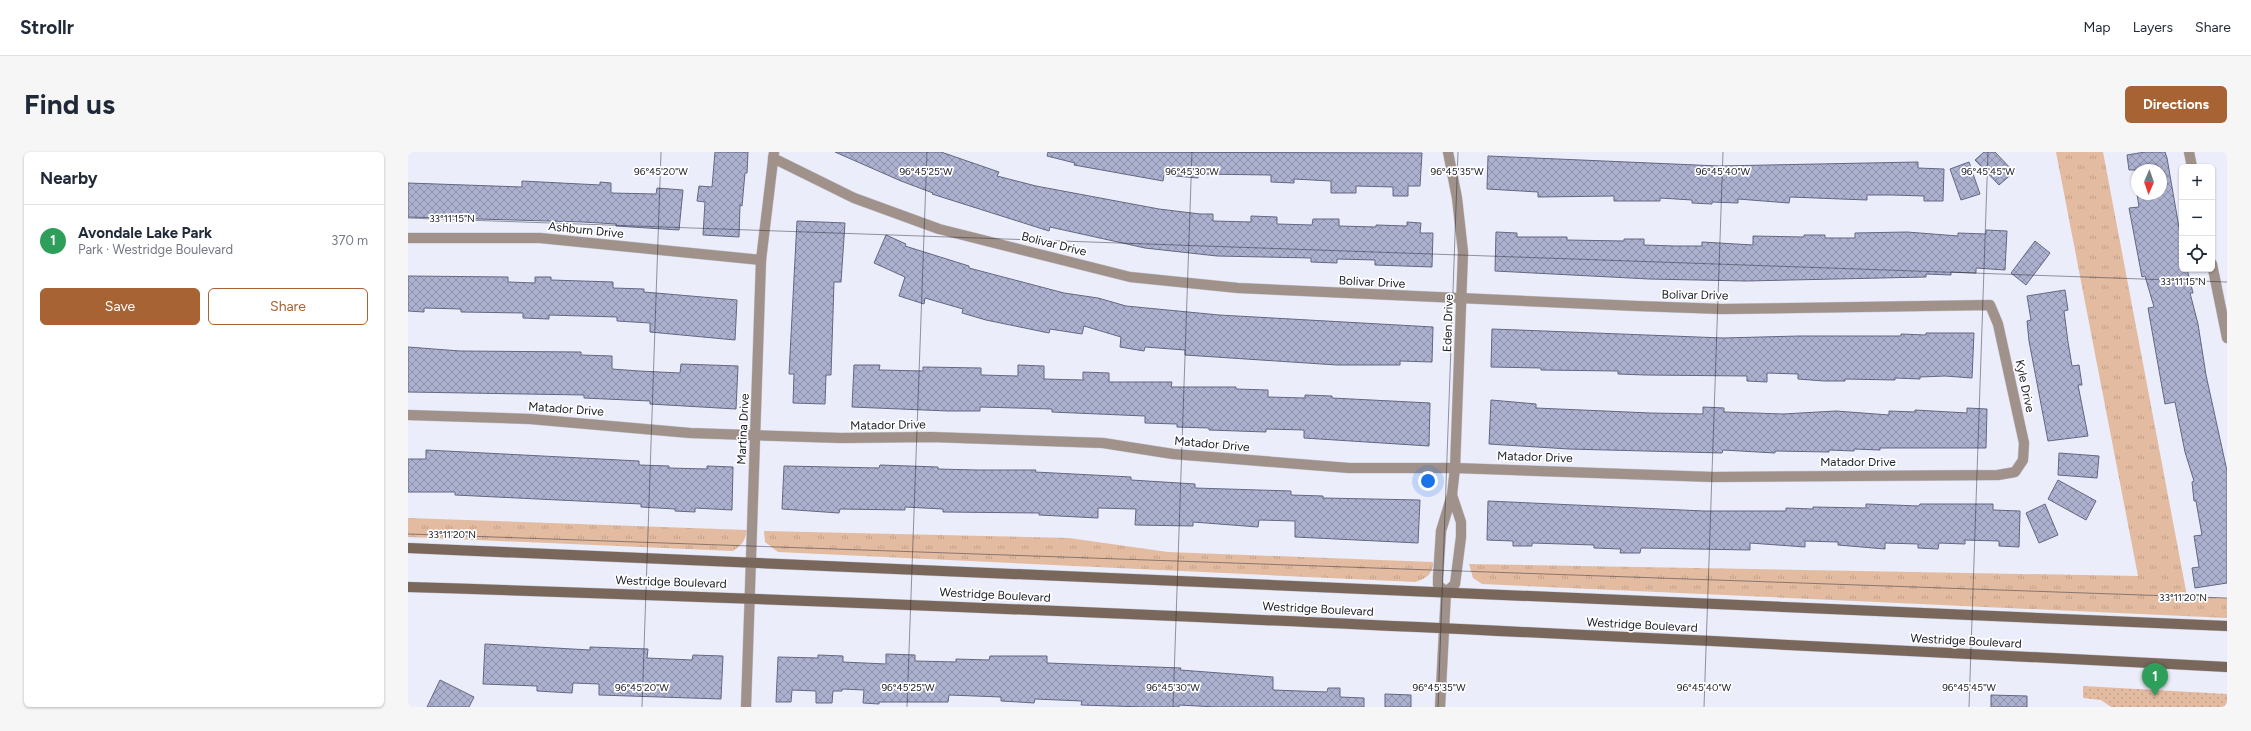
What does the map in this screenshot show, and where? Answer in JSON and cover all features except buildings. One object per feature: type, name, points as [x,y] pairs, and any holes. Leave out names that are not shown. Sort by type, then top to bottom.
[{"type":"main road","name":"Westridge Boulevard","points":[[408,548],[2227,626]]},
{"type":"main road","name":"Westridge Boulevard","points":[[408,587],[749,597],[1446,628],[2227,666]]},
{"type":"street","name":"Eden Drive","points":[[1440,707],[1446,628],[1446,592],[1438,584],[1441,530],[1452,495],[1455,468],[1463,252],[1458,198],[1448,152]]},
{"type":"street","points":[[2189,152],[2191,164]]},
{"type":"street","name":"Bolivar Drive","points":[[774,155],[854,198],[939,229],[1130,277],[1238,288],[1462,299],[1722,309],[1990,305]]},
{"type":"street","name":"Martina Drive","points":[[746,707],[761,260],[774,155]]},
{"type":"street","name":"Ashburn Drive","points":[[408,238],[540,238],[761,260]]},
{"type":"street","points":[[2214,272],[2227,338]]},
{"type":"street","name":"Kyle Drive","points":[[1990,305],[1998,324],[2024,443],[2023,460],[2015,472]]},
{"type":"street","name":"Matador Drive","points":[[408,415],[530,419],[690,433],[841,438],[931,437],[1103,443],[1173,454],[1349,468],[1455,468],[1713,477],[1998,475],[2015,472]]},
{"type":"street","name":"Eden Drive","points":[[1446,592],[1456,584],[1461,537],[1461,522],[1452,495]]},
{"type":"green space","points":[[2056,152],[2103,152],[2187,596],[2227,598],[2227,618],[1482,584],[1473,578],[1469,564],[2138,576]]},
{"type":"green space","points":[[408,518],[747,530],[743,542],[733,551],[408,537]]},
{"type":"green space","points":[[764,531],[1069,538],[1168,552],[1433,562],[1433,566],[1428,575],[1415,582],[778,552],[765,542]]},
{"type":"green space","points":[[2083,686],[2227,694],[2227,707],[2111,707],[2101,700],[2083,698]]},
{"type":"place","name":"Avondale Lake Park","points":[[2155,696]]}]
